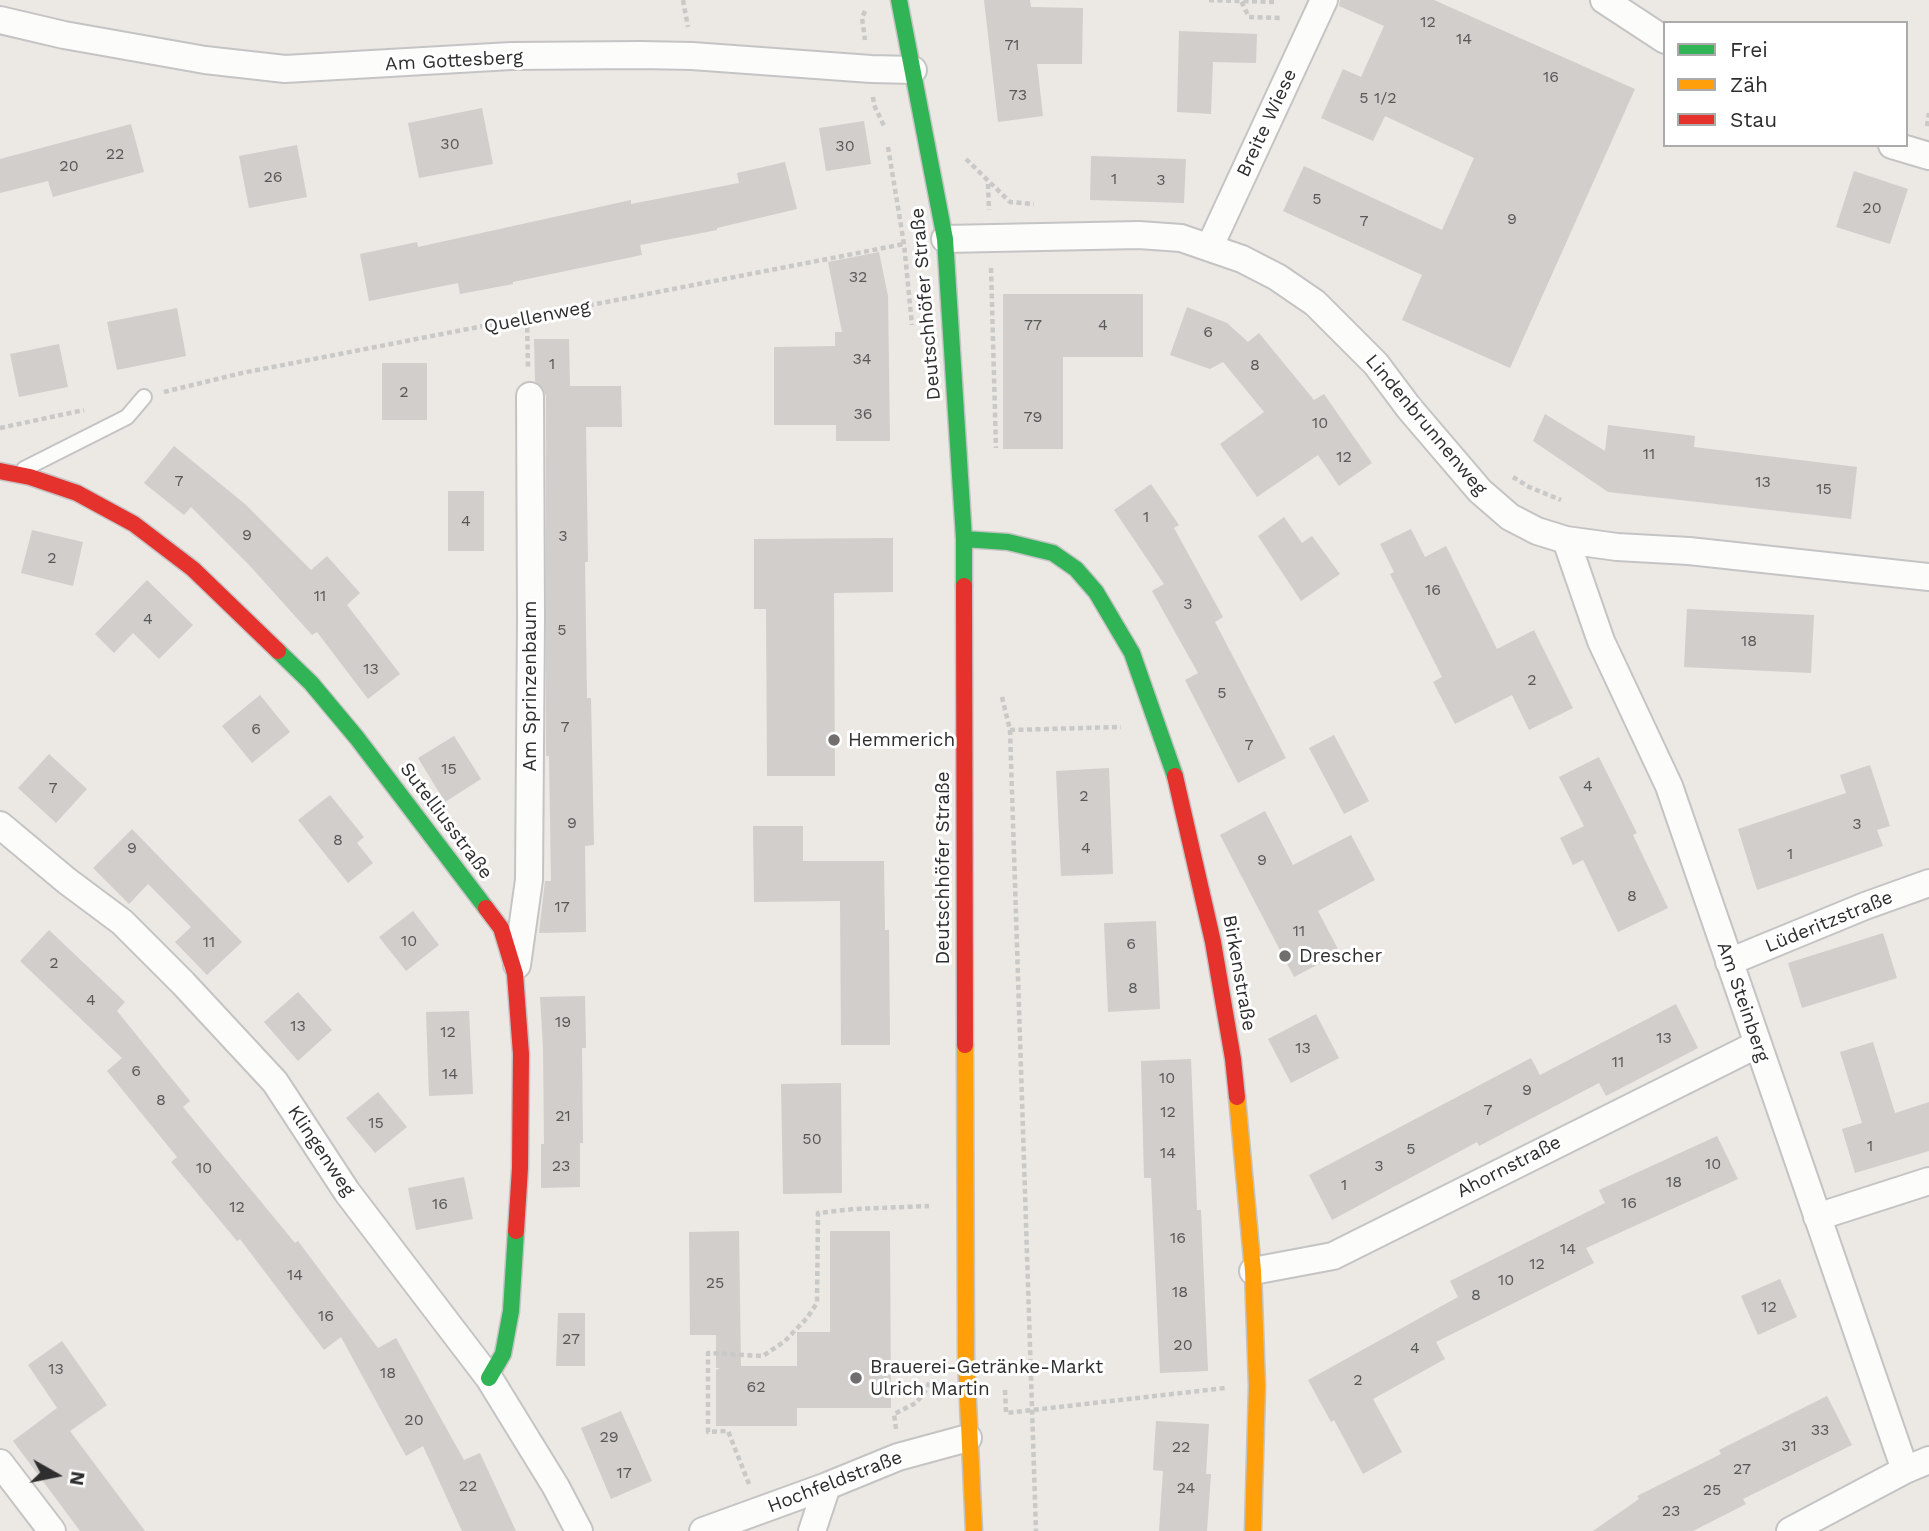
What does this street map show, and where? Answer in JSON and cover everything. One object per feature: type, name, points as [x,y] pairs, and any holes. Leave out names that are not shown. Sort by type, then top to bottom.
[{"type":"street","name":"Deutschhöfer Straße","points":[[899,0],[945,239],[964,539],[968,1438],[974,1531]]},
{"type":"street","points":[[1604,0],[1663,39]]},
{"type":"street","name":"Breite Wiese","points":[[1210,246],[1319,10]]},
{"type":"street","name":"Am Gottesberg","points":[[0,20],[64,35],[205,60],[285,69],[511,56],[640,55],[913,70]]},
{"type":"street","points":[[1899,147],[1929,156]]},
{"type":"street","name":"Lindenbrunnenweg","points":[[945,239],[1139,235],[1181,239],[1210,246],[1242,259],[1277,277],[1315,303],[1376,364],[1409,408],[1480,491],[1510,517],[1537,531],[1566,540],[1617,547],[1689,551],[1929,577]]},
{"type":"street","name":"Am Sprinzenbaum","points":[[515,974],[529,880],[530,397]]},
{"type":"street","name":"Sutelliusstraße","points":[[7,473],[77,493],[134,524],[193,569],[301,674],[357,738],[501,928],[515,974],[521,1054],[520,1168],[512,1311],[503,1354],[488,1378]]},
{"type":"street","name":"Birkenstraße","points":[[964,539],[1008,542],[1053,554],[1076,569],[1096,592],[1132,653],[1159,726],[1190,833],[1213,942],[1233,1059],[1254,1271],[1257,1385],[1253,1531]]},
{"type":"street","name":"Am Steinberg","points":[[1566,540],[1601,641],[1669,786],[1905,1470]]},
{"type":"street","name":"Klingenweg","points":[[0,825],[67,881],[122,922],[275,1082],[347,1192],[488,1378],[556,1487],[579,1531]]},
{"type":"street","name":"Lüderitzstraße","points":[[1729,962],[1865,906],[1929,883]]},
{"type":"street","name":"Ahornstraße","points":[[1254,1271],[1332,1256],[1758,1044]]},
{"type":"street","points":[[1817,1217],[1929,1181]]},
{"type":"street","name":"Hochfeldstraße","points":[[703,1531],[735,1526],[760,1510],[898,1457],[968,1438]]},
{"type":"street","points":[[1790,1531],[1929,1460]]},
{"type":"street","points":[[0,1463],[52,1531]]},
{"type":"street","points":[[812,1531],[827,1486]]},
{"type":"lane","points":[[7,473],[127,416],[144,397]]},
{"type":"path","points":[[1209,0],[1273,2]]},
{"type":"path","points":[[867,1],[862,18],[874,105],[885,127],[904,244],[913,337]]},
{"type":"path","points":[[1241,1],[1249,17],[1319,10]]},
{"type":"path","points":[[964,157],[1010,202],[1046,206]]},
{"type":"path","points":[[988,183],[996,454]]},
{"type":"path","name":"Quellenweg","points":[[170,390],[242,373],[904,244]]},
{"type":"path","points":[[527,319],[530,397]]},
{"type":"path","points":[[0,428],[84,410]]},
{"type":"path","points":[[1000,691],[1010,730],[1036,1531]]},
{"type":"path","points":[[1010,730],[1159,726]]},
{"type":"path","points":[[760,1510],[728,1431],[708,1432],[708,1353],[763,1356],[785,1341],[807,1318],[817,1303],[818,1213],[929,1206],[930,1193]]},
{"type":"path","points":[[898,1457],[894,1414],[916,1403],[927,1389],[930,1379]]},
{"type":"path","points":[[1005,1379],[1006,1413],[1257,1385]]},
{"type":"building","points":[[984,0],[1030,0],[1031,7],[1083,8],[1082,64],[1037,64],[1043,116],[998,122]]},
{"type":"building","points":[[1340,0],[1434,0],[1635,89],[1510,368],[1402,320],[1422,275],[1283,211],[1304,166],[1442,230],[1474,158],[1385,116],[1373,141],[1321,118],[1343,69],[1361,77],[1384,26],[1339,6]]},
{"type":"building","points":[[1179,31],[1257,34],[1256,63],[1213,62],[1211,114],[1177,112]]},
{"type":"building","points":[[482,108],[493,164],[419,178],[408,123]]},
{"type":"building","points":[[864,121],[871,164],[826,171],[819,128]]},
{"type":"building","points":[[131,124],[144,172],[53,197],[48,181],[0,193],[0,159]]},
{"type":"building","points":[[297,145],[307,197],[249,208],[239,156]]},
{"type":"building","points":[[1091,156],[1186,159],[1184,203],[1090,200]]},
{"type":"building","points":[[785,162],[797,209],[717,230],[640,245],[642,255],[513,284],[460,294],[458,283],[369,301],[360,254],[417,242],[418,247],[631,200],[631,204],[739,183],[737,173]]},
{"type":"building","points":[[1854,171],[1908,189],[1890,244],[1836,227]]},
{"type":"building","points":[[879,252],[888,296],[890,441],[836,441],[836,425],[774,425],[774,347],[835,346],[835,332],[842,332],[828,262]]},
{"type":"building","points":[[1003,294],[1143,294],[1143,357],[1063,357],[1063,449],[1003,449]]},
{"type":"building","points":[[1187,307],[1227,323],[1248,342],[1259,333],[1314,400],[1324,394],[1372,463],[1339,486],[1318,455],[1257,497],[1220,444],[1264,412],[1223,362],[1210,369],[1170,355]]},
{"type":"building","points":[[177,308],[186,356],[117,370],[107,322]]},
{"type":"building","points":[[534,339],[569,339],[570,386],[621,386],[622,427],[586,427],[587,698],[591,698],[594,845],[585,846],[586,932],[539,933],[545,881],[551,881],[549,756],[546,756],[546,396],[543,388],[535,381]]},
{"type":"building","points":[[59,344],[68,387],[19,397],[10,354]]},
{"type":"building","points":[[382,363],[427,363],[427,420],[382,420]]},
{"type":"building","points":[[1545,414],[1605,451],[1608,425],[1695,436],[1694,447],[1857,467],[1851,519],[1608,492],[1533,441]]},
{"type":"building","points":[[174,446],[245,504],[311,570],[327,556],[360,593],[347,605],[400,674],[368,699],[317,632],[312,635],[250,566],[191,507],[184,515],[144,483]]},
{"type":"building","points":[[1151,484],[1179,525],[1174,528],[1223,617],[1215,622],[1286,758],[1238,783],[1185,680],[1198,673],[1152,591],[1164,584],[1114,510]]},
{"type":"building","points":[[448,491],[484,491],[484,551],[448,551]]},
{"type":"building","points":[[1284,517],[1302,543],[1312,536],[1340,574],[1301,601],[1258,536]]},
{"type":"building","points":[[1411,529],[1425,557],[1446,546],[1497,649],[1534,630],[1573,708],[1529,730],[1512,695],[1455,724],[1433,682],[1442,677],[1390,574],[1394,572],[1380,544]]},
{"type":"building","points":[[32,530],[83,542],[73,586],[21,573]]},
{"type":"building","points":[[893,538],[893,592],[834,593],[835,776],[767,776],[766,609],[754,609],[754,539]]},
{"type":"building","points":[[147,580],[193,625],[159,659],[133,633],[114,653],[95,634]]},
{"type":"building","points":[[1687,609],[1814,615],[1811,673],[1684,667]]},
{"type":"building","points":[[260,695],[290,732],[252,763],[222,726]]},
{"type":"building","points":[[1334,735],[1369,801],[1344,814],[1309,748]]},
{"type":"building","points":[[454,736],[481,779],[445,802],[418,758]]},
{"type":"building","points":[[49,754],[87,789],[56,823],[18,788]]},
{"type":"building","points":[[1599,757],[1637,833],[1633,835],[1668,908],[1618,932],[1583,860],[1573,865],[1560,838],[1584,826],[1559,777]]},
{"type":"building","points":[[1870,765],[1890,826],[1877,830],[1883,846],[1757,890],[1738,829],[1846,793],[1840,775]]},
{"type":"building","points":[[1109,768],[1113,874],[1061,876],[1056,771]]},
{"type":"building","points":[[330,795],[364,837],[357,843],[373,863],[348,883],[298,820]]},
{"type":"building","points":[[1265,811],[1293,865],[1351,835],[1375,880],[1318,911],[1340,953],[1294,977],[1220,835]]},
{"type":"building","points":[[753,826],[803,826],[803,861],[884,861],[885,930],[889,930],[890,1045],[841,1045],[840,901],[754,902]]},
{"type":"building","points":[[132,829],[242,942],[207,975],[175,942],[191,927],[148,884],[129,904],[93,868]]},
{"type":"building","points":[[413,911],[439,945],[406,971],[379,937]]},
{"type":"building","points":[[1156,921],[1160,1009],[1108,1012],[1104,923]]},
{"type":"building","points":[[49,930],[125,1002],[117,1011],[190,1101],[183,1107],[295,1243],[298,1241],[378,1348],[396,1338],[464,1460],[480,1453],[516,1531],[462,1531],[423,1446],[406,1456],[341,1337],[324,1350],[240,1239],[237,1241],[171,1162],[177,1157],[107,1071],[122,1058],[20,961]]},
{"type":"building","points":[[1883,933],[1897,978],[1802,1008],[1788,963]]},
{"type":"building","points":[[298,992],[332,1030],[298,1061],[264,1022]]},
{"type":"building","points":[[585,996],[586,1048],[582,1048],[583,1143],[580,1143],[580,1187],[541,1188],[541,1144],[544,1144],[540,997]]},
{"type":"building","points":[[1676,1004],[1698,1048],[1606,1096],[1599,1083],[1479,1146],[1477,1142],[1332,1220],[1309,1175],[1531,1058],[1540,1075]]},
{"type":"building","points":[[469,1011],[473,1094],[429,1096],[426,1012]]},
{"type":"building","points":[[1316,1014],[1339,1058],[1291,1083],[1268,1039]]},
{"type":"building","points":[[1873,1042],[1895,1113],[1929,1102],[1929,1151],[1855,1173],[1842,1129],[1862,1123],[1840,1052]]},
{"type":"building","points":[[1191,1059],[1197,1210],[1201,1210],[1208,1371],[1160,1373],[1151,1178],[1144,1178],[1141,1061]]},
{"type":"building","points":[[841,1083],[842,1193],[783,1194],[781,1084]]},
{"type":"building","points":[[378,1092],[407,1127],[375,1153],[346,1118]]},
{"type":"building","points":[[1717,1136],[1738,1179],[1586,1248],[1594,1263],[1436,1342],[1445,1359],[1373,1399],[1402,1452],[1363,1474],[1334,1420],[1331,1422],[1308,1380],[1458,1297],[1450,1281],[1605,1203],[1599,1190]]},
{"type":"building","points":[[464,1177],[473,1219],[416,1230],[408,1188]]},
{"type":"building","points":[[739,1231],[741,1366],[797,1366],[797,1332],[830,1332],[830,1231],[890,1231],[891,1408],[797,1408],[797,1426],[716,1426],[716,1370],[720,1368],[716,1368],[716,1335],[690,1335],[689,1232]]},
{"type":"building","points":[[1780,1279],[1797,1317],[1758,1335],[1741,1296]]},
{"type":"building","points":[[558,1313],[585,1313],[585,1366],[556,1366]]},
{"type":"building","points":[[62,1341],[107,1405],[70,1431],[145,1531],[80,1531],[13,1441],[57,1408],[28,1365]]},
{"type":"building","points":[[1827,1396],[1852,1445],[1743,1499],[1746,1504],[1693,1531],[1593,1531],[1639,1499],[1637,1496],[1721,1454],[1719,1450]]},
{"type":"building","points":[[621,1411],[652,1481],[611,1499],[581,1428]]},
{"type":"building","points":[[1156,1421],[1209,1424],[1206,1474],[1211,1474],[1207,1531],[1159,1531],[1163,1471],[1153,1470]]},
{"type":"traffic: fast","points":[[899,0],[945,239],[964,539],[964,586]]},
{"type":"traffic: fast","points":[[964,539],[1008,542],[1053,553],[1076,569],[1096,592],[1132,653],[1175,776]]},
{"type":"traffic: fast","points":[[278,651],[311,683],[357,738],[486,908]]},
{"type":"traffic: fast","points":[[489,1378],[503,1354],[511,1311],[516,1231]]},
{"type":"traffic: slow","points":[[965,1045],[966,1359],[974,1531]]},
{"type":"traffic: slow","points":[[1237,1097],[1253,1271],[1257,1386],[1253,1531]]},
{"type":"traffic: jam","points":[[0,471],[30,477],[77,493],[134,524],[193,569],[278,651]]},
{"type":"traffic: jam","points":[[964,586],[965,1045]]},
{"type":"traffic: jam","points":[[1175,776],[1213,942],[1237,1097]]},
{"type":"traffic: jam","points":[[486,908],[501,928],[515,974],[521,1054],[520,1168],[516,1231]]},
{"type":"place","name":"Hemmerich","points":[[834,740]]},
{"type":"place","name":"Drescher","points":[[1285,956]]},
{"type":"place","name":"Brauerei-Getränke-Markt Ulrich Martin","points":[[856,1378]]}]
